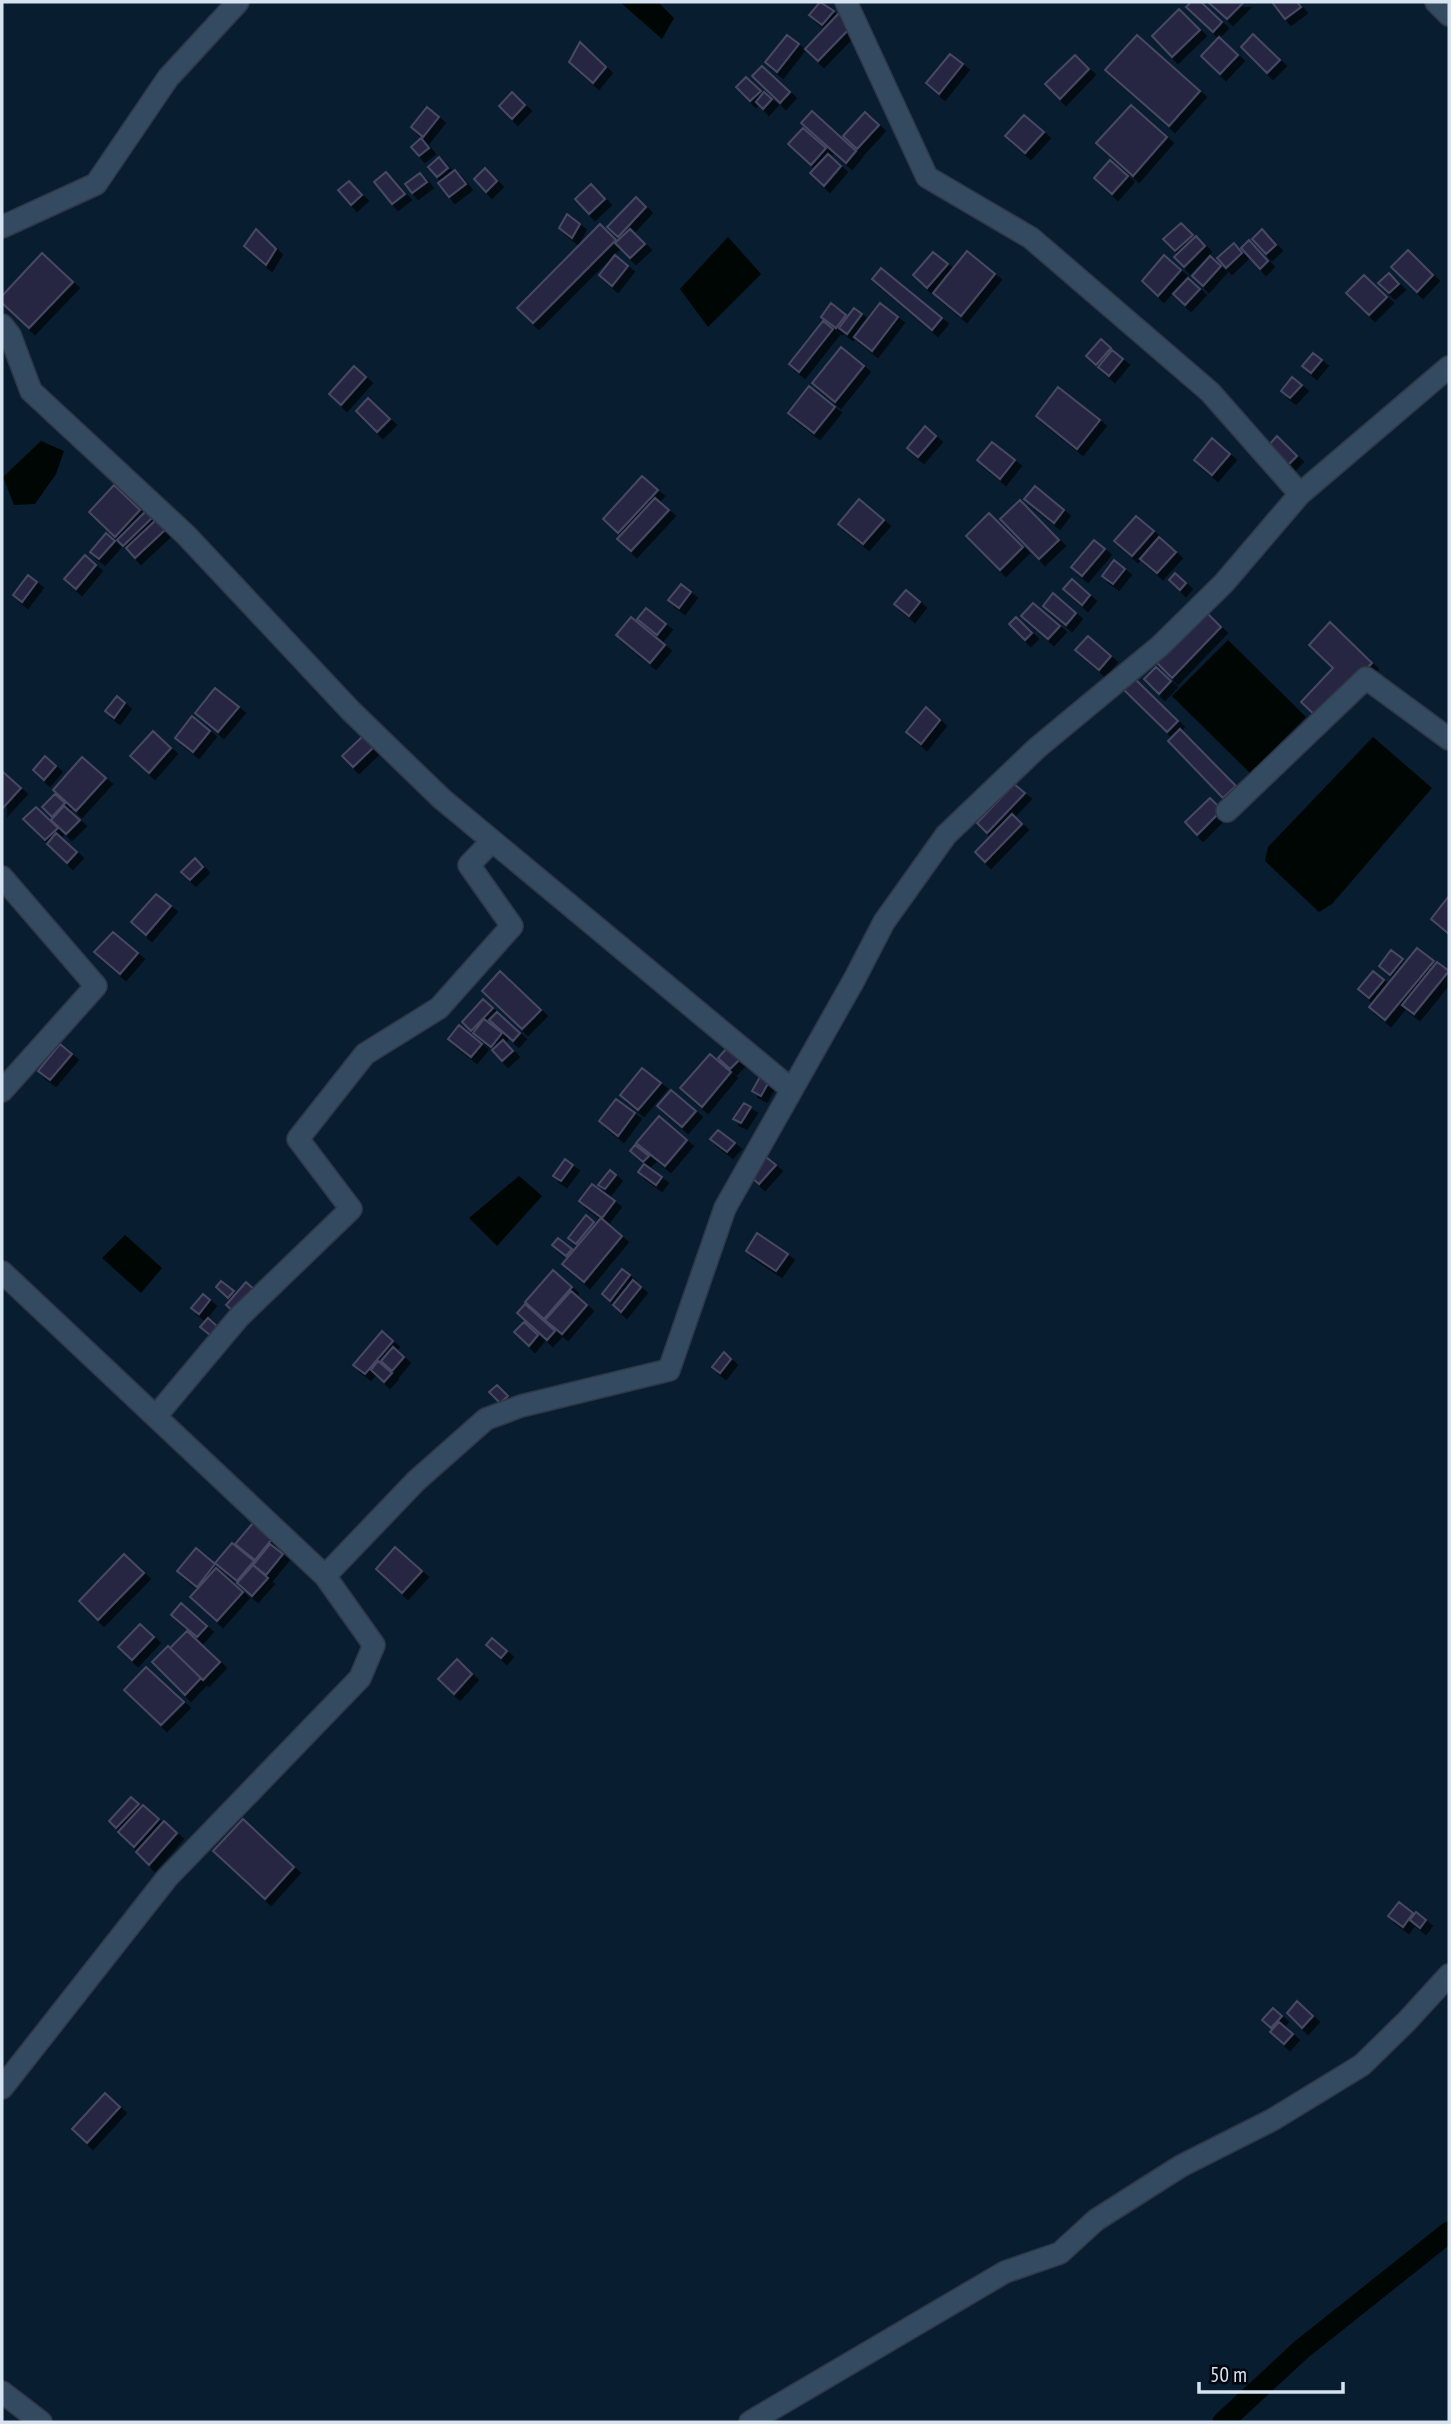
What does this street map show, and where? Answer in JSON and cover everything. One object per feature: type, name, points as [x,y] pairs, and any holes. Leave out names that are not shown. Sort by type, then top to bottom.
[{"type":"street","points":[[2,227],[96,184],[168,78],[238,2]]},
{"type":"street","points":[[846,2],[927,177],[1031,238],[1210,392],[1300,494]]},
{"type":"street","points":[[1436,2],[1449,15]]},
{"type":"street","points":[[2,325],[10,335],[32,391],[186,536],[351,711],[442,799],[791,1089]]},
{"type":"street","points":[[325,1576],[416,1481],[486,1419],[522,1406],[669,1370],[725,1208],[884,922],[946,835],[1037,748],[1169,637],[1224,583],[1300,494],[1449,367]]},
{"type":"street","points":[[1227,811],[1366,678],[1449,739]]},
{"type":"street","points":[[156,1416],[239,1317],[351,1209],[298,1139],[365,1054],[439,1009],[512,926],[469,865],[492,841]]},
{"type":"street","points":[[2,877],[96,986],[2,1091]]},
{"type":"street","points":[[2,1272],[325,1576],[374,1645],[360,1678],[167,1878],[2,2088]]},
{"type":"street","points":[[750,2422],[1005,2272],[1060,2253],[1096,2220],[1181,2166],[1272,2120],[1362,2065],[1449,1975]]},
{"type":"street","points":[[2,2392],[41,2422]]},
{"type":"shaded area","points":[[620,2],[658,2],[674,18],[662,39]]},
{"type":"shaded area","points":[[728,237],[761,274],[708,327],[680,289]]},
{"type":"shaded area","points":[[41,441],[64,451],[56,474],[35,504],[14,505],[3,477]]},
{"type":"shaded area","points":[[1228,640],[1306,717],[1250,773],[1172,696]]},
{"type":"shaded area","points":[[1373,737],[1432,788],[1332,904],[1319,912],[1265,861],[1268,847]]},
{"type":"shaded area","points":[[519,1176],[542,1196],[497,1246],[469,1218]]},
{"type":"shaded area","points":[[125,1235],[162,1268],[141,1293],[102,1258]]},
{"type":"building","points":[[820,2],[834,11],[822,25],[809,15]]},
{"type":"building","points":[[1191,2],[1201,2],[1222,22],[1213,32],[1186,7]]},
{"type":"building","points":[[1208,2],[1244,2],[1227,19]]},
{"type":"building","points":[[1272,2],[1297,2],[1301,7],[1285,19]]},
{"type":"building","points":[[1179,9],[1200,30],[1172,57],[1152,36]]},
{"type":"building","points":[[840,12],[853,25],[818,61],[805,49]]},
{"type":"building","points":[[1253,34],[1280,60],[1267,73],[1241,47]]},
{"type":"building","points":[[787,35],[799,44],[777,72],[765,62]]},
{"type":"building","points":[[1137,35],[1200,91],[1169,126],[1105,70]]},
{"type":"building","points":[[1219,37],[1238,55],[1220,74],[1201,56]]},
{"type":"building","points":[[580,42],[606,67],[593,83],[569,62]]},
{"type":"building","points":[[950,54],[963,64],[939,94],[926,83]]},
{"type":"building","points":[[1075,55],[1089,69],[1060,99],[1045,84]]},
{"type":"building","points":[[762,66],[790,92],[780,103],[752,76]]},
{"type":"building","points":[[746,77],[761,91],[750,101],[736,87]]},
{"type":"building","points":[[512,92],[525,105],[512,119],[499,106]]},
{"type":"building","points":[[764,92],[772,99],[763,109],[756,102]]},
{"type":"building","points":[[1131,105],[1167,137],[1133,176],[1096,143]]},
{"type":"building","points":[[427,107],[439,117],[423,137],[411,127]]},
{"type":"building","points":[[812,111],[856,151],[846,163],[801,123]]},
{"type":"building","points":[[865,112],[879,125],[857,149],[843,136]]},
{"type":"building","points":[[1024,115],[1044,132],[1025,153],[1005,136]]},
{"type":"building","points":[[803,128],[826,148],[811,165],[788,144]]},
{"type":"building","points":[[421,138],[429,148],[419,156],[411,147]]},
{"type":"building","points":[[828,154],[841,166],[824,186],[810,173]]},
{"type":"building","points":[[439,157],[448,168],[437,177],[428,167]]},
{"type":"building","points":[[1110,160],[1128,176],[1112,194],[1094,178]]},
{"type":"building","points":[[485,168],[497,181],[486,192],[474,179]]},
{"type":"building","points":[[455,170],[466,184],[449,197],[438,183]]},
{"type":"building","points":[[386,172],[405,194],[392,204],[374,182]]},
{"type":"building","points":[[420,173],[427,182],[412,193],[405,184]]},
{"type":"building","points":[[349,181],[362,195],[351,205],[338,190]]},
{"type":"building","points":[[591,184],[605,199],[589,214],[575,199]]},
{"type":"building","points":[[636,197],[646,207],[618,237],[607,227]]},
{"type":"building","points":[[567,214],[580,224],[572,238],[559,228]]},
{"type":"building","points":[[1181,223],[1193,235],[1175,251],[1163,239]]},
{"type":"building","points":[[600,224],[616,240],[533,323],[517,308]]},
{"type":"building","points":[[256,229],[276,249],[266,265],[244,246]]},
{"type":"building","points":[[630,229],[645,244],[630,258],[615,243]]},
{"type":"building","points":[[1262,229],[1276,245],[1266,254],[1252,239]]},
{"type":"building","points":[[1196,236],[1205,246],[1184,267],[1174,257]]},
{"type":"building","points":[[1249,240],[1268,261],[1260,269],[1241,248]]},
{"type":"building","points":[[1234,243],[1242,253],[1226,268],[1217,258]]},
{"type":"building","points":[[1408,250],[1433,275],[1417,292],[1391,267]]},
{"type":"building","points":[[967,251],[995,274],[961,316],[933,293]]},
{"type":"building","points":[[933,252],[948,264],[927,288],[913,275]]},
{"type":"building","points":[[42,253],[73,282],[29,328],[2,303],[2,296]]},
{"type":"building","points":[[615,255],[628,266],[612,286],[599,275]]},
{"type":"building","points":[[1164,255],[1181,270],[1158,296],[1142,281]]},
{"type":"building","points":[[1210,256],[1221,266],[1203,286],[1192,276]]},
{"type":"building","points":[[881,268],[942,318],[932,330],[872,279]]},
{"type":"building","points":[[1389,273],[1399,284],[1389,293],[1378,283]]},
{"type":"building","points":[[1364,275],[1387,297],[1369,315],[1346,293]]},
{"type":"building","points":[[1188,278],[1200,289],[1185,305],[1173,294]]},
{"type":"building","points":[[831,303],[846,315],[836,328],[821,317]]},
{"type":"building","points":[[880,303],[898,317],[872,351],[854,337]]},
{"type":"building","points":[[854,308],[862,314],[847,334],[839,328]]},
{"type":"building","points":[[823,321],[833,329],[799,372],[789,364]]},
{"type":"building","points":[[1101,339],[1111,348],[1096,365],[1086,356]]},
{"type":"building","points":[[841,347],[864,366],[835,402],[812,383]]},
{"type":"building","points":[[1112,350],[1123,359],[1109,376],[1098,367]]},
{"type":"building","points":[[1313,353],[1322,360],[1311,373],[1302,366]]},
{"type":"building","points":[[354,366],[366,377],[341,405],[329,394]]},
{"type":"building","points":[[1292,377],[1302,385],[1290,398],[1281,391]]},
{"type":"building","points":[[809,386],[835,407],[814,433],[788,413]]},
{"type":"building","points":[[1058,387],[1100,420],[1077,449],[1036,416]]},
{"type":"building","points":[[368,398],[390,419],[377,432],[356,411]]},
{"type":"building","points":[[925,426],[936,436],[918,457],[907,448]]},
{"type":"building","points":[[1277,436],[1297,456],[1288,465],[1268,446]]},
{"type":"building","points":[[1212,438],[1230,454],[1212,475],[1194,460]]},
{"type":"building","points":[[992,442],[1015,460],[1000,479],[977,460]]},
{"type":"building","points":[[642,476],[658,490],[618,533],[603,519]]},
{"type":"building","points":[[114,485],[140,510],[115,537],[89,512]]},
{"type":"building","points":[[1035,486],[1064,510],[1054,523],[1024,499]]},
{"type":"building","points":[[655,498],[669,510],[631,551],[617,539]]},
{"type":"building","points":[[859,499],[884,520],[863,544],[838,524]]},
{"type":"building","points":[[1020,500],[1059,540],[1039,559],[1000,519]]},
{"type":"building","points":[[146,511],[152,518],[123,546],[117,540]]},
{"type":"building","points":[[989,513],[1023,547],[1000,570],[966,536]]},
{"type":"building","points":[[1136,516],[1154,531],[1132,556],[1114,541]]},
{"type":"building","points":[[156,520],[165,530],[135,558],[126,548]]},
{"type":"building","points":[[106,533],[115,541],[99,559],[90,552]]},
{"type":"building","points":[[1159,537],[1176,552],[1157,573],[1140,559]]},
{"type":"building","points":[[1094,540],[1105,549],[1082,576],[1071,567]]},
{"type":"building","points":[[85,555],[96,565],[76,589],[64,579]]},
{"type":"building","points":[[1114,560],[1125,569],[1113,584],[1102,576]]},
{"type":"building","points":[[1175,573],[1186,583],[1180,590],[1169,580]]},
{"type":"building","points":[[28,575],[37,582],[22,602],[13,595]]},
{"type":"building","points":[[1072,579],[1090,595],[1082,605],[1063,589]]},
{"type":"building","points":[[681,584],[691,592],[679,608],[668,600]]},
{"type":"building","points":[[906,590],[920,602],[909,616],[894,604]]},
{"type":"building","points":[[1053,593],[1076,613],[1066,625],[1043,606]]},
{"type":"building","points":[[1033,603],[1060,626],[1048,639],[1021,616]]},
{"type":"building","points":[[646,608],[666,624],[657,635],[637,619]]},
{"type":"building","points":[[1206,612],[1221,627],[1172,678],[1157,663]]},
{"type":"building","points":[[631,617],[665,645],[650,663],[616,635]]},
{"type":"building","points":[[1016,617],[1032,633],[1025,640],[1009,624]]},
{"type":"building","points":[[1330,622],[1372,663],[1319,719],[1301,702],[1333,668],[1309,645]]},
{"type":"building","points":[[1088,636],[1111,656],[1099,670],[1075,650]]},
{"type":"building","points":[[1156,667],[1171,681],[1159,694],[1144,679]]},
{"type":"building","points":[[1134,678],[1178,721],[1167,732],[1123,689]]},
{"type":"building","points":[[215,688],[239,707],[218,732],[195,713]]},
{"type":"building","points":[[117,696],[125,703],[114,718],[105,711]]},
{"type":"building","points":[[926,707],[940,720],[921,744],[906,732]]},
{"type":"building","points":[[192,716],[210,731],[193,752],[175,738]]},
{"type":"building","points":[[1180,729],[1236,786],[1223,798],[1168,741]]},
{"type":"building","points":[[153,731],[171,748],[149,773],[130,756]]},
{"type":"building","points":[[363,736],[374,747],[353,767],[342,756]]},
{"type":"building","points":[[45,756],[56,766],[44,780],[33,770]]},
{"type":"building","points":[[82,757],[106,778],[76,811],[53,790]]},
{"type":"building","points":[[2,773],[21,788],[2,809]]},
{"type":"building","points":[[1014,784],[1025,793],[987,833],[977,823]]},
{"type":"building","points":[[55,794],[65,803],[52,817],[42,807]]},
{"type":"building","points":[[1210,798],[1222,810],[1197,835],[1185,822]]},
{"type":"building","points":[[64,806],[80,820],[66,834],[51,820]]},
{"type":"building","points":[[36,807],[58,828],[45,840],[23,819]]},
{"type":"building","points":[[1012,814],[1022,824],[985,862],[975,852]]},
{"type":"building","points":[[56,833],[77,852],[67,863],[47,844]]},
{"type":"building","points":[[195,858],[203,867],[190,880],[181,872]]},
{"type":"building","points":[[156,894],[171,906],[146,935],[131,922]]},
{"type":"building","points":[[1449,896],[1449,934],[1431,919]]},
{"type":"building","points":[[113,932],[138,953],[120,974],[94,952]]},
{"type":"building","points":[[1417,948],[1434,961],[1385,1020],[1369,1007]]},
{"type":"building","points":[[1391,950],[1403,959],[1390,975],[1379,966]]},
{"type":"building","points":[[1437,962],[1449,971],[1414,1014],[1402,1005]]},
{"type":"building","points":[[500,971],[541,1010],[522,1029],[482,991]]},
{"type":"building","points":[[1373,971],[1384,980],[1369,998],[1358,989]]},
{"type":"building","points":[[483,999],[493,1008],[471,1031],[462,1022]]},
{"type":"building","points":[[497,1012],[520,1033],[513,1041],[489,1020]]},
{"type":"building","points":[[484,1019],[502,1033],[491,1047],[473,1033]]},
{"type":"building","points":[[459,1025],[482,1044],[471,1057],[448,1039]]},
{"type":"building","points":[[503,1040],[513,1051],[502,1061],[492,1050]]},
{"type":"building","points":[[60,1044],[72,1054],[50,1080],[38,1071]]},
{"type":"building","points":[[728,1047],[741,1058],[730,1069],[718,1058]]},
{"type":"building","points":[[710,1054],[731,1072],[702,1107],[680,1088]]},
{"type":"building","points":[[642,1068],[661,1083],[638,1110],[620,1095]]},
{"type":"building","points":[[761,1075],[770,1080],[761,1096],[752,1091]]},
{"type":"building","points":[[671,1090],[696,1111],[682,1127],[657,1106]]},
{"type":"building","points":[[616,1099],[635,1113],[618,1136],[599,1121]]},
{"type":"building","points":[[744,1103],[751,1107],[741,1123],[733,1119]]},
{"type":"building","points":[[659,1116],[687,1140],[665,1166],[636,1143]]},
{"type":"building","points":[[718,1130],[735,1143],[727,1152],[710,1139]]},
{"type":"building","points":[[635,1145],[649,1156],[643,1162],[630,1151]]},
{"type":"building","points":[[766,1157],[776,1165],[759,1184],[750,1176]]},
{"type":"building","points":[[565,1159],[573,1165],[561,1181],[553,1176]]},
{"type":"building","points":[[644,1164],[662,1177],[656,1185],[638,1172]]},
{"type":"building","points":[[610,1170],[616,1175],[605,1189],[598,1185]]},
{"type":"building","points":[[592,1184],[615,1201],[602,1218],[579,1201]]},
{"type":"building","points":[[586,1215],[594,1222],[576,1244],[568,1238]]},
{"type":"building","points":[[601,1218],[622,1236],[584,1282],[562,1264]]},
{"type":"building","points":[[757,1233],[788,1254],[776,1271],[746,1251]]},
{"type":"building","points":[[558,1238],[572,1249],[566,1256],[552,1245]]},
{"type":"building","points":[[622,1269],[630,1275],[610,1301],[602,1294]]},
{"type":"building","points":[[553,1270],[572,1287],[544,1319],[525,1302]]},
{"type":"building","points":[[633,1280],[641,1287],[621,1312],[613,1305]]},
{"type":"building","points":[[221,1281],[234,1291],[228,1298],[216,1287]]},
{"type":"building","points":[[246,1282],[256,1291],[236,1314],[226,1305]]},
{"type":"building","points":[[571,1291],[587,1305],[562,1334],[545,1320]]},
{"type":"building","points":[[203,1294],[210,1300],[199,1314],[191,1308]]},
{"type":"building","points":[[525,1304],[555,1331],[547,1340],[517,1313]]},
{"type":"building","points":[[208,1318],[218,1327],[211,1336],[200,1327]]},
{"type":"building","points":[[524,1322],[538,1335],[529,1346],[514,1332]]},
{"type":"building","points":[[382,1331],[393,1341],[365,1374],[353,1365]]},
{"type":"building","points":[[393,1347],[404,1357],[392,1371],[381,1361]]},
{"type":"building","points":[[724,1352],[731,1359],[720,1373],[712,1367]]},
{"type":"building","points":[[378,1361],[392,1373],[384,1382],[371,1370]]},
{"type":"building","points":[[497,1385],[508,1396],[500,1403],[489,1392]]},
{"type":"building","points":[[253,1523],[272,1539],[255,1560],[235,1544]]},
{"type":"building","points":[[232,1543],[254,1561],[237,1581],[215,1563]]},
{"type":"building","points":[[270,1544],[283,1554],[266,1575],[253,1565]]},
{"type":"building","points":[[395,1547],[422,1571],[402,1593],[376,1569]]},
{"type":"building","points":[[196,1548],[215,1564],[197,1587],[177,1571]]},
{"type":"building","points":[[124,1554],[144,1573],[98,1620],[79,1601]]},
{"type":"building","points":[[253,1565],[268,1578],[252,1596],[237,1583]]},
{"type":"building","points":[[216,1568],[243,1592],[217,1621],[190,1597]]},
{"type":"building","points":[[181,1603],[207,1626],[197,1637],[171,1615]]},
{"type":"building","points":[[140,1624],[154,1637],[132,1660],[118,1647]]},
{"type":"building","points":[[187,1631],[220,1662],[203,1680],[170,1648]]},
{"type":"building","points":[[492,1638],[507,1651],[501,1658],[486,1645]]},
{"type":"building","points":[[168,1646],[201,1678],[185,1695],[152,1662]]},
{"type":"building","points":[[457,1659],[472,1674],[454,1694],[438,1679]]},
{"type":"building","points":[[146,1667],[184,1702],[161,1725],[124,1690]]},
{"type":"building","points":[[131,1797],[139,1804],[116,1828],[109,1821]]},
{"type":"building","points":[[143,1805],[159,1819],[134,1847],[118,1832]]},
{"type":"building","points":[[243,1819],[294,1867],[265,1899],[213,1851]]},
{"type":"building","points":[[164,1821],[177,1833],[149,1865],[136,1852]]},
{"type":"building","points":[[1399,1902],[1413,1913],[1403,1927],[1388,1916]]},
{"type":"building","points":[[1416,1912],[1426,1920],[1420,1928],[1410,1920]]},
{"type":"building","points":[[1297,2001],[1313,2016],[1302,2028],[1287,2013]]},
{"type":"building","points":[[1273,2008],[1282,2016],[1271,2028],[1262,2020]]},
{"type":"building","points":[[1279,2022],[1293,2034],[1284,2044],[1270,2032]]},
{"type":"building","points":[[105,2093],[120,2107],[87,2143],[72,2129]]},
{"type":"waterway","points":[[1223,2422],[1302,2349],[1449,2232]]}]
